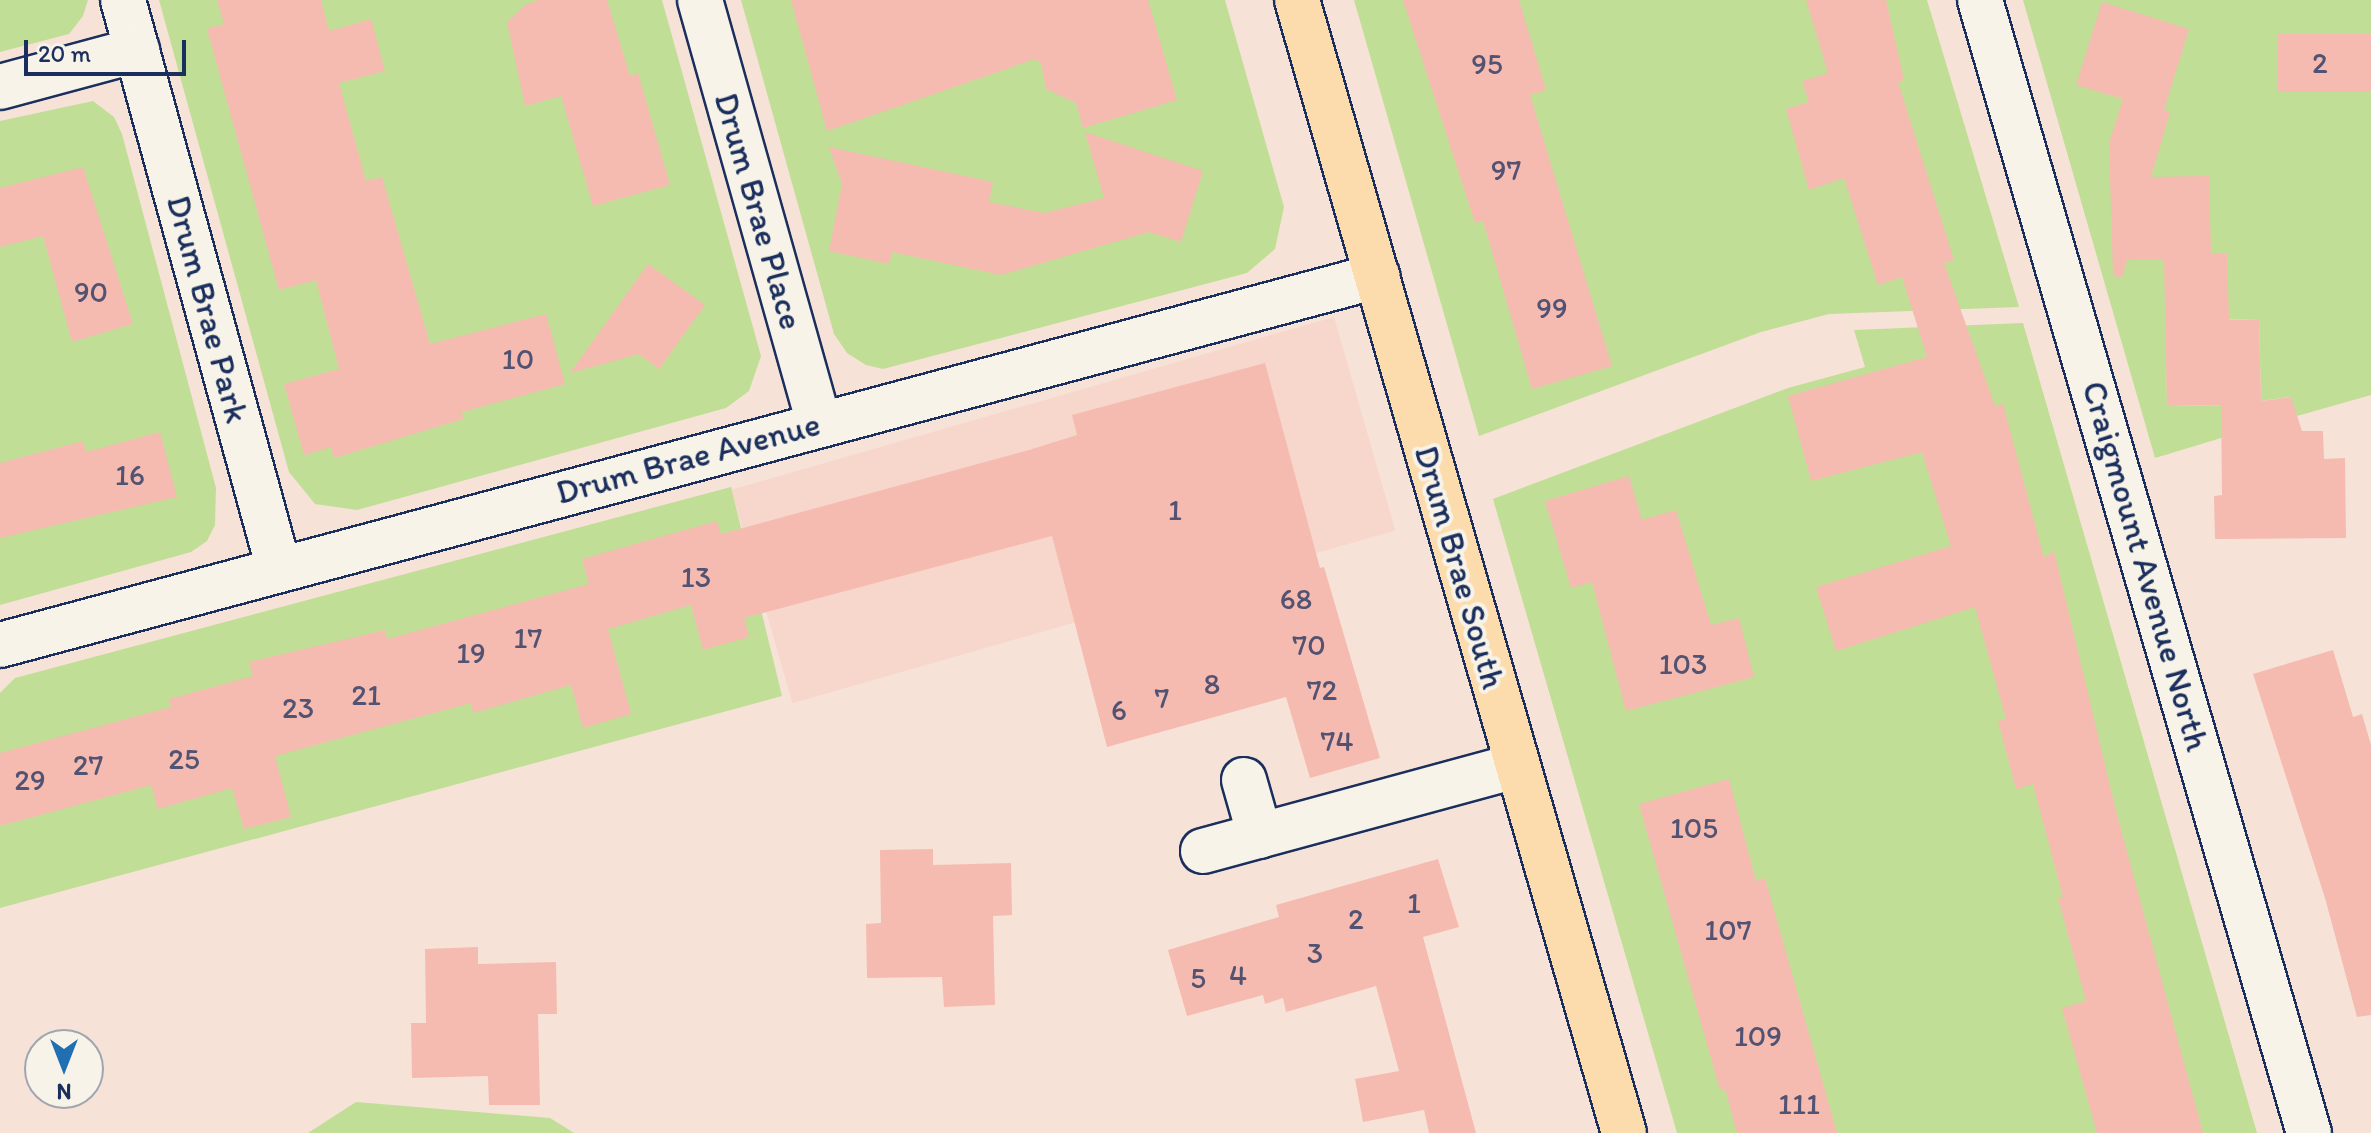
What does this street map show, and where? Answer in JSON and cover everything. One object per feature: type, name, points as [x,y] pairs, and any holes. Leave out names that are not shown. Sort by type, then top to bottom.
[{"type":"main road","name":"Drum Brae South","points":[[1297,0],[1624,1133]]},
{"type":"street","name":"Drum Brae Park","points":[[123,0],[279,569]]},
{"type":"street","name":"Drum Brae Place","points":[[700,0],[819,423]]},
{"type":"street","name":"Craigmount Avenue North","points":[[1980,0],[2075,313],[2309,1133]]},
{"type":"street","points":[[0,87],[137,50]]},
{"type":"street","name":"Drum Brae Avenue","points":[[0,645],[819,423],[1154,339],[1377,276]]},
{"type":"street","points":[[1203,851],[1516,766]]},
{"type":"street","points":[[1244,780],[1260,836]]},
{"type":"shaded area","points":[[1334,317],[1395,530],[792,703],[731,490]]},
{"type":"green space","points":[[0,0],[88,0],[83,16],[69,34],[0,52]]},
{"type":"green space","points":[[159,0],[662,0],[761,356],[749,391],[726,408],[357,510],[315,504],[289,472]]},
{"type":"green space","points":[[741,0],[1225,0],[1284,207],[1275,249],[1247,273],[883,369],[866,365],[847,353],[834,334]]},
{"type":"green space","points":[[1354,0],[1927,0],[2019,307],[1829,314],[1761,332],[1479,436]]},
{"type":"green space","points":[[2023,0],[2371,0],[2371,395],[2297,416],[2290,397],[2261,401],[2259,319],[2166,321],[2167,406],[2233,405],[2241,432],[2155,458]]},
{"type":"green space","points":[[93,101],[114,117],[122,134],[216,488],[215,525],[207,541],[191,552],[0,605],[0,121]]},
{"type":"green space","points":[[2023,323],[2257,1133],[1677,1133],[1493,499],[1788,388],[1865,367],[1854,330]]},
{"type":"green space","points":[[731,487],[782,696],[0,908],[0,693],[15,678]]},
{"type":"green space","points":[[356,1102],[550,1118],[574,1133],[308,1133]]},
{"type":"building","points":[[217,0],[321,0],[329,31],[371,19],[385,71],[339,83],[366,181],[382,177],[430,344],[546,314],[565,384],[462,412],[463,419],[334,458],[331,447],[304,455],[284,384],[339,369],[316,280],[279,290],[207,29],[224,24]]},
{"type":"building","points":[[538,0],[607,0],[630,76],[638,73],[670,185],[593,206],[561,96],[525,106],[507,22],[525,5]]},
{"type":"building","points":[[791,0],[1148,0],[1177,100],[1083,128],[1076,103],[1046,89],[1041,63],[1035,59],[827,131]]},
{"type":"building","points":[[1403,0],[1519,0],[1546,90],[1530,95],[1612,366],[1532,389],[1483,221],[1475,223]]},
{"type":"building","points":[[1806,0],[1886,0],[1904,80],[1898,82],[1954,260],[1944,263],[1995,406],[2003,404],[2044,558],[2054,551],[2116,811],[2203,1133],[2097,1133],[2062,1008],[2086,1001],[2058,898],[2063,897],[2033,784],[2016,789],[1998,721],[2006,719],[1975,607],[1836,651],[1816,587],[1951,546],[1922,452],[1811,481],[1788,396],[1927,357],[1902,277],[1878,285],[1844,178],[1809,190],[1786,109],[1809,102],[1802,81],[1828,73]]},
{"type":"building","points":[[2102,2],[2189,29],[2164,110],[2170,112],[2151,177],[2209,176],[2211,254],[2227,254],[2229,320],[2259,319],[2261,401],[2291,397],[2302,431],[2323,431],[2324,459],[2345,458],[2346,538],[2215,539],[2214,496],[2222,495],[2221,405],[2167,406],[2164,259],[2127,260],[2122,277],[2113,276],[2109,143],[2123,99],[2076,85]]},
{"type":"building","points":[[2278,34],[2371,34],[2371,92],[2278,92]]},
{"type":"building","points":[[1085,132],[1203,171],[1181,242],[1149,232],[1001,275],[892,252],[889,264],[829,251],[842,184],[829,147],[993,182],[989,202],[1044,213],[1104,198]]},
{"type":"building","points":[[83,167],[133,324],[72,342],[43,236],[0,247],[0,188]]},
{"type":"building","points":[[648,264],[705,305],[659,369],[639,354],[570,373]]},
{"type":"building","points":[[1265,363],[1320,568],[1324,567],[1380,758],[1310,778],[1286,697],[1107,747],[1052,536],[744,618],[749,637],[703,650],[691,605],[608,629],[631,714],[583,728],[571,685],[473,713],[471,703],[275,756],[291,817],[244,829],[232,788],[158,809],[151,785],[0,826],[0,753],[171,707],[169,699],[253,676],[249,662],[385,630],[387,639],[589,584],[582,559],[717,521],[721,534],[1029,450],[1077,435],[1072,415]]},
{"type":"building","points":[[160,432],[177,497],[0,538],[0,463],[83,441],[86,452]]},
{"type":"building","points":[[1629,476],[1642,520],[1676,510],[1711,625],[1739,618],[1754,677],[1626,711],[1592,582],[1571,588],[1545,501]]},
{"type":"building","points":[[2333,650],[2353,717],[2362,714],[2371,745],[2371,1015],[2357,1017],[2325,898],[2253,674]]},
{"type":"building","points":[[1729,779],[1756,881],[1765,878],[1837,1133],[1737,1133],[1725,1089],[1720,1090],[1639,804]]},
{"type":"building","points":[[933,849],[933,865],[1011,863],[1012,915],[993,916],[995,1005],[944,1007],[942,977],[867,978],[866,924],[881,923],[880,850]]},
{"type":"building","points":[[1438,859],[1459,927],[1423,937],[1476,1133],[1429,1133],[1424,1110],[1363,1122],[1355,1079],[1399,1071],[1376,986],[1286,1012],[1283,998],[1265,1004],[1263,995],[1187,1016],[1168,950],[1279,917],[1276,905]]},
{"type":"building","points":[[478,947],[478,964],[556,962],[557,1014],[538,1014],[540,1105],[489,1105],[488,1076],[412,1078],[411,1023],[426,1023],[425,949]]}]
